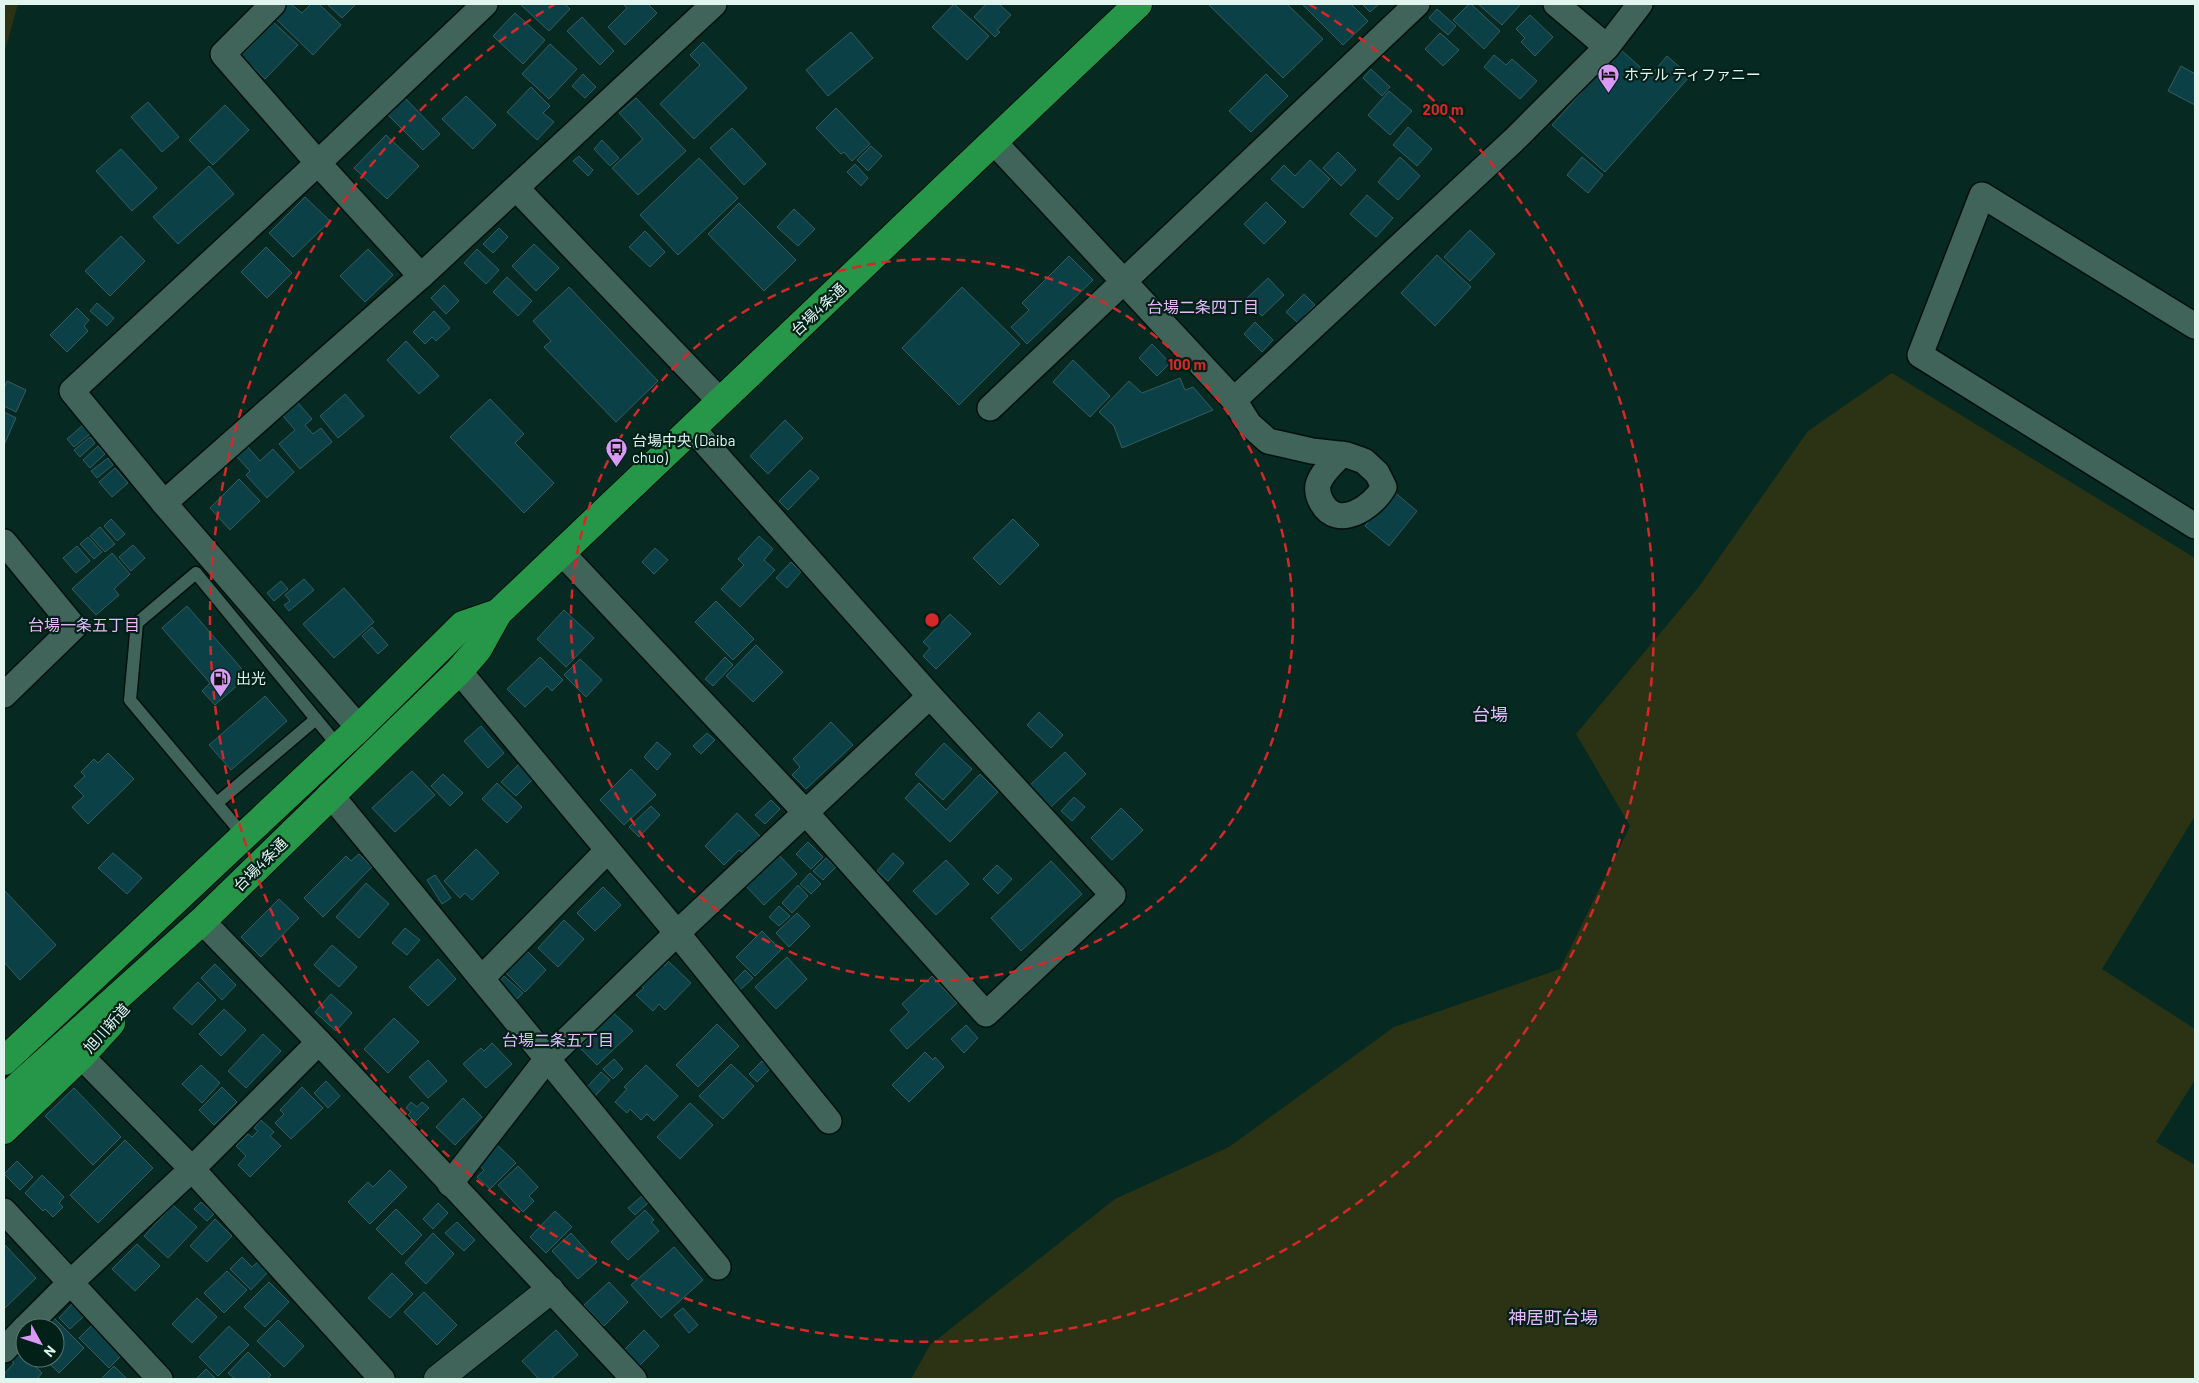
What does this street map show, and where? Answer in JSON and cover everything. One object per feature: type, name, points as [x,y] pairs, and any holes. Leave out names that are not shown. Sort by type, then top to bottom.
[{"type":"highway","name":"台場4条通","points":[[4,1099],[202,921],[330,794],[459,671],[478,649],[498,613],[563,554],[720,401],[1138,4]]},
{"type":"highway","name":"台場4条通","points":[[4,1061],[339,747],[463,625],[498,613]]},
{"type":"highway","name":"旭川新道","points":[[4,1130],[81,1056],[202,921]]},
{"type":"street","points":[[273,4],[223,54],[318,163],[421,276]]},
{"type":"street","points":[[359,728],[164,503],[72,391],[318,163],[485,4]]},
{"type":"street","points":[[164,503],[421,276],[714,4]]},
{"type":"street","points":[[990,408],[1417,4]]},
{"type":"street","points":[[1556,4],[1607,47]]},
{"type":"street","points":[[1234,400],[1506,147],[1607,47],[1640,4]]},
{"type":"street","points":[[994,142],[1234,400],[1249,424],[1268,441],[1312,451],[1342,454]]},
{"type":"street","points":[[516,189],[720,401]]},
{"type":"street","points":[[2195,326],[1982,195],[1920,355],[2195,526]]},
{"type":"street","points":[[563,554],[806,813],[986,1014],[1113,895],[930,696],[693,429]]},
{"type":"street","points":[[4,542],[74,627],[4,695]]},
{"type":"street","points":[[459,671],[607,851],[677,932],[829,1121]]},
{"type":"street","points":[[450,1184],[547,1059],[677,932],[930,696]]},
{"type":"street","points":[[330,794],[718,1267]]},
{"type":"street","points":[[482,978],[607,851]]},
{"type":"street","points":[[202,921],[319,1042],[634,1379]]},
{"type":"street","points":[[35,1318],[192,1169],[319,1042]]},
{"type":"street","points":[[81,1056],[192,1169],[382,1379]]},
{"type":"street","points":[[4,1211],[160,1379]]},
{"type":"street","points":[[438,1379],[550,1290]]},
{"type":"street","points":[[4,1350],[15,1338]]},
{"type":"lane","points":[[244,836],[130,700],[137,623],[196,573],[339,747]]},
{"type":"lane","points":[[217,803],[316,719]]},
{"type":"green space","points":[[4,4],[18,4],[4,54]]},
{"type":"green space","points":[[1892,373],[2195,558],[2195,816],[2102,969],[2195,1029],[2195,1080],[2156,1142],[2195,1165],[2195,1379],[911,1379],[930,1345],[1115,1199],[1229,1147],[1394,1027],[1560,969],[1630,826],[1576,734],[1698,588],[1808,431]]},
{"type":"building","points":[[285,4],[291,4],[302,13],[311,4],[319,4],[341,25],[313,55],[273,16]]},
{"type":"building","points":[[327,4],[356,4],[342,18]]},
{"type":"building","points":[[520,4],[565,4],[570,9],[549,31]]},
{"type":"building","points":[[623,4],[648,4],[657,13],[625,45],[608,27],[627,8]]},
{"type":"building","points":[[954,4],[989,36],[967,60],[932,27]]},
{"type":"building","points":[[986,4],[999,4],[1011,15],[997,30],[1000,32],[995,37],[974,17]]},
{"type":"building","points":[[1208,4],[1287,4],[1323,39],[1283,78]]},
{"type":"building","points":[[1302,4],[1351,4],[1368,21],[1343,45]]},
{"type":"building","points":[[1362,4],[1379,4],[1370,12]]},
{"type":"building","points":[[1469,4],[1500,31],[1484,49],[1453,20]]},
{"type":"building","points":[[1478,4],[1521,4],[1502,25]]},
{"type":"building","points":[[1437,9],[1456,26],[1448,35],[1429,18]]},
{"type":"building","points":[[515,13],[545,40],[523,64],[493,36]]},
{"type":"building","points":[[1530,15],[1553,37],[1535,56],[1521,42],[1525,38],[1516,29]]},
{"type":"building","points":[[582,17],[614,51],[600,65],[567,31]]},
{"type":"building","points":[[270,19],[298,45],[265,79],[241,56],[261,35],[258,31]]},
{"type":"building","points":[[851,32],[873,58],[828,96],[806,70]]},
{"type":"building","points":[[1440,33],[1459,50],[1443,66],[1425,49]]},
{"type":"building","points":[[703,42],[747,88],[694,139],[660,104],[700,65],[690,55]]},
{"type":"building","points":[[550,44],[577,69],[549,99],[522,74]]},
{"type":"building","points":[[1620,49],[1650,76],[1667,56],[1690,76],[1605,172],[1552,125]]},
{"type":"building","points":[[1494,55],[1506,65],[1512,59],[1537,81],[1520,99],[1484,67]]},
{"type":"building","points":[[2181,66],[2195,74],[2195,105],[2168,91]]},
{"type":"building","points":[[1371,69],[1390,87],[1382,96],[1363,78]]},
{"type":"building","points":[[583,74],[596,87],[585,98],[572,86]]},
{"type":"building","points":[[1266,74],[1288,96],[1251,132],[1229,111]]},
{"type":"building","points":[[531,87],[550,106],[543,113],[554,122],[537,140],[507,112]]},
{"type":"building","points":[[1389,91],[1412,111],[1390,135],[1368,115]]},
{"type":"building","points":[[402,95],[440,134],[423,150],[385,112]]},
{"type":"building","points":[[466,96],[496,125],[473,149],[442,119]]},
{"type":"building","points":[[636,98],[686,151],[638,195],[612,168],[643,139],[619,113]]},
{"type":"building","points":[[148,102],[179,137],[162,152],[131,117]]},
{"type":"building","points":[[225,105],[249,130],[213,165],[189,140]]},
{"type":"building","points":[[836,108],[870,144],[852,161],[844,152],[841,154],[816,128]]},
{"type":"building","points":[[1408,127],[1432,149],[1417,166],[1393,145]]},
{"type":"building","points":[[732,128],[766,164],[744,185],[710,148]]},
{"type":"building","points":[[386,135],[419,166],[387,199],[354,168]]},
{"type":"building","points":[[602,140],[619,158],[610,166],[594,149]]},
{"type":"building","points":[[871,146],[882,156],[868,171],[857,160]]},
{"type":"building","points":[[121,149],[157,188],[132,211],[96,171]]},
{"type":"building","points":[[1338,152],[1356,170],[1341,186],[1323,168]]},
{"type":"building","points":[[579,156],[593,170],[588,176],[573,161]]},
{"type":"building","points":[[1400,157],[1420,176],[1398,200],[1378,182]]},
{"type":"building","points":[[1582,157],[1603,175],[1588,193],[1567,175]]},
{"type":"building","points":[[699,158],[738,198],[678,255],[640,215]]},
{"type":"building","points":[[1310,160],[1330,179],[1303,208],[1271,179],[1284,165],[1295,176]]},
{"type":"building","points":[[855,164],[868,178],[861,186],[847,172]]},
{"type":"building","points":[[209,166],[234,194],[178,244],[153,217]]},
{"type":"building","points":[[1367,195],[1393,218],[1376,237],[1350,214]]},
{"type":"building","points":[[305,197],[330,221],[293,257],[269,233]]},
{"type":"building","points":[[1266,202],[1286,222],[1264,244],[1244,224]]},
{"type":"building","points":[[739,203],[796,260],[764,291],[708,234]]},
{"type":"building","points":[[794,209],[815,229],[798,246],[777,227]]},
{"type":"building","points":[[499,228],[508,237],[493,253],[483,244]]},
{"type":"building","points":[[1470,230],[1495,254],[1470,281],[1444,257]]},
{"type":"building","points":[[645,231],[665,252],[650,267],[629,247]]},
{"type":"building","points":[[121,236],[145,261],[110,296],[85,271]]},
{"type":"building","points":[[534,244],[559,268],[536,291],[512,266]]},
{"type":"building","points":[[266,247],[292,273],[267,298],[241,272]]},
{"type":"building","points":[[368,249],[393,275],[365,302],[340,276]]},
{"type":"building","points":[[477,249],[499,270],[486,284],[464,263]]},
{"type":"building","points":[[1437,255],[1471,287],[1435,326],[1401,293]]},
{"type":"building","points":[[1069,256],[1093,280],[1027,344],[1011,327],[1029,310],[1022,303]]},
{"type":"building","points":[[507,277],[532,301],[518,316],[493,292]]},
{"type":"building","points":[[1268,278],[1284,295],[1262,316],[1245,300]]},
{"type":"building","points":[[444,285],[459,301],[446,314],[431,298]]},
{"type":"building","points":[[569,287],[658,381],[616,422],[544,347],[551,341],[533,321]]},
{"type":"building","points":[[962,287],[1020,344],[959,405],[902,348]]},
{"type":"building","points":[[1304,294],[1315,305],[1298,323],[1286,312]]},
{"type":"building","points":[[97,303],[114,318],[107,326],[90,311]]},
{"type":"building","points":[[77,308],[89,320],[84,326],[88,331],[67,352],[50,335]]},
{"type":"building","points":[[434,311],[450,328],[436,341],[432,337],[425,344],[413,332]]},
{"type":"building","points":[[1255,322],[1273,340],[1262,352],[1244,334]]},
{"type":"building","points":[[406,341],[439,376],[419,394],[387,360]]},
{"type":"building","points":[[1152,344],[1170,363],[1157,376],[1139,358]]},
{"type":"building","points":[[1073,360],[1110,396],[1090,417],[1053,382]]},
{"type":"building","points":[[1180,378],[1185,390],[1193,387],[1213,410],[1122,448],[1114,426],[1099,412],[1129,381],[1142,393]]},
{"type":"building","points":[[7,381],[26,390],[16,412],[4,406],[4,385]]},
{"type":"building","points":[[345,394],[364,416],[338,438],[320,416]]},
{"type":"building","points":[[490,399],[524,434],[515,443],[554,483],[524,513],[450,437]]},
{"type":"building","points":[[298,403],[312,419],[305,425],[313,434],[321,428],[332,442],[300,469],[279,444],[295,430],[283,416]]},
{"type":"building","points":[[4,412],[16,418],[4,445]]},
{"type":"building","points":[[785,420],[803,438],[768,474],[750,456]]},
{"type":"building","points":[[83,425],[90,434],[74,447],[67,439]]},
{"type":"building","points":[[90,437],[95,443],[80,457],[74,450]]},
{"type":"building","points":[[98,446],[105,454],[90,468],[83,460]]},
{"type":"building","points":[[247,446],[260,461],[273,449],[294,472],[267,498],[246,475],[250,471],[236,456]]},
{"type":"building","points":[[108,458],[113,465],[97,478],[91,471]]},
{"type":"building","points":[[115,468],[128,483],[112,497],[99,482]]},
{"type":"building","points":[[810,470],[819,478],[788,510],[779,501]]},
{"type":"building","points":[[239,479],[260,501],[230,530],[210,508]]},
{"type":"building","points":[[1393,491],[1417,511],[1389,546],[1365,526]]},
{"type":"building","points":[[111,519],[125,534],[117,541],[104,526]]},
{"type":"building","points":[[1013,519],[1039,545],[1000,585],[973,558]]},
{"type":"building","points":[[100,527],[115,544],[105,552],[90,536]]},
{"type":"building","points":[[759,536],[773,549],[764,560],[775,570],[740,607],[721,589],[744,565],[738,559]]},
{"type":"building","points":[[88,537],[102,552],[94,559],[80,544]]},
{"type":"building","points":[[133,545],[145,558],[131,571],[119,557]]},
{"type":"building","points":[[77,546],[90,561],[76,573],[63,558]]},
{"type":"building","points":[[655,548],[668,560],[654,574],[642,562]]},
{"type":"building","points":[[112,553],[130,574],[114,589],[119,595],[96,615],[72,589]]},
{"type":"building","points":[[791,562],[801,572],[787,588],[776,578]]},
{"type":"building","points":[[304,579],[314,590],[289,611],[284,605],[290,601],[285,595]]},
{"type":"building","points":[[281,581],[288,589],[274,601],[267,593]]},
{"type":"building","points":[[344,588],[374,622],[334,658],[303,624]]},
{"type":"building","points":[[716,601],[754,639],[733,660],[695,622]]},
{"type":"building","points":[[187,606],[248,676],[215,705],[202,691],[210,683],[162,628]]},
{"type":"building","points":[[564,610],[594,638],[566,667],[537,639]]},
{"type":"building","points":[[950,614],[971,634],[936,669],[923,656],[930,648],[923,642]]},
{"type":"building","points":[[372,627],[388,645],[378,654],[362,636]]},
{"type":"building","points":[[756,645],[783,672],[753,702],[726,676]]},
{"type":"building","points":[[540,657],[563,680],[552,691],[547,686],[525,707],[507,689]]},
{"type":"building","points":[[725,657],[733,665],[713,686],[705,679]]},
{"type":"building","points":[[580,659],[602,680],[586,697],[564,675]]},
{"type":"building","points":[[265,696],[287,721],[231,770],[209,745]]},
{"type":"building","points":[[1039,712],[1063,735],[1051,748],[1027,725]]},
{"type":"building","points":[[831,722],[853,745],[806,789],[792,775],[800,767],[793,759]]},
{"type":"building","points":[[481,726],[504,753],[488,768],[464,741]]},
{"type":"building","points":[[707,733],[715,740],[701,754],[693,746]]},
{"type":"building","points":[[657,742],[671,754],[657,770],[644,757]]},
{"type":"building","points":[[944,743],[972,769],[943,800],[915,774]]},
{"type":"building","points":[[1065,752],[1086,774],[1050,808],[1029,786]]},
{"type":"building","points":[[108,753],[134,779],[88,824],[72,807],[84,796],[74,786],[85,776],[81,772],[94,759],[98,763]]},
{"type":"building","points":[[520,763],[534,778],[516,796],[501,782]]},
{"type":"building","points":[[631,769],[656,795],[624,825],[600,800]]},
{"type":"building","points":[[412,771],[435,795],[395,832],[372,808]]},
{"type":"building","points":[[443,774],[463,793],[450,806],[431,786]]},
{"type":"building","points":[[980,774],[998,792],[950,842],[905,798],[919,783],[946,810]]},
{"type":"building","points":[[497,783],[522,807],[507,823],[482,799]]},
{"type":"building","points":[[1074,797],[1085,807],[1072,821],[1061,811]]},
{"type":"building","points":[[771,800],[780,809],[765,824],[755,815]]},
{"type":"building","points":[[651,806],[660,815],[639,837],[629,827]]},
{"type":"building","points":[[1121,808],[1143,830],[1112,860],[1091,838]]},
{"type":"building","points":[[737,813],[760,836],[743,853],[739,850],[724,865],[705,846]]},
{"type":"building","points":[[808,842],[823,857],[811,869],[796,854]]},
{"type":"building","points":[[476,849],[499,873],[472,900],[465,893],[460,898],[444,881]]},
{"type":"building","points":[[775,851],[797,874],[764,905],[742,882]]},
{"type":"building","points":[[113,853],[142,878],[127,894],[98,868]]},
{"type":"building","points":[[893,853],[904,863],[888,881],[877,871]]},
{"type":"building","points":[[359,854],[372,867],[323,917],[304,898],[346,856],[351,861]]},
{"type":"building","points":[[826,858],[836,867],[823,880],[813,871]]},
{"type":"building","points":[[946,860],[969,884],[936,915],[913,891]]},
{"type":"building","points":[[1051,861],[1082,894],[1021,951],[991,918]]},
{"type":"building","points":[[997,865],[1012,879],[998,894],[983,879]]},
{"type":"building","points":[[810,873],[821,884],[811,894],[800,884]]},
{"type":"building","points":[[435,875],[451,898],[442,904],[427,880]]},
{"type":"building","points":[[366,883],[389,904],[359,938],[336,917]]},
{"type":"building","points":[[798,885],[808,896],[792,913],[782,903]]},
{"type":"building","points":[[603,887],[621,905],[595,931],[577,913]]},
{"type":"building","points":[[4,890],[56,945],[20,980],[4,962]]},
{"type":"building","points":[[279,899],[299,918],[261,957],[241,937]]},
{"type":"building","points":[[779,906],[790,916],[779,926],[769,917]]},
{"type":"building","points":[[797,913],[810,926],[789,947],[776,933]]},
{"type":"building","points":[[564,920],[584,939],[558,967],[538,948]]},
{"type":"building","points":[[405,928],[420,940],[407,955],[392,943]]},
{"type":"building","points":[[762,931],[781,950],[755,976],[736,957]]},
{"type":"building","points":[[332,945],[357,967],[339,987],[314,965]]},
{"type":"building","points":[[526,950],[546,970],[525,992],[505,972]]},
{"type":"building","points":[[787,957],[807,979],[776,1009],[755,987]]},
{"type":"building","points":[[438,959],[456,979],[428,1006],[409,987]]},
{"type":"building","points":[[668,961],[691,983],[665,1010],[659,1004],[653,1011],[636,995],[644,988],[639,984],[660,962],[665,966]]},
{"type":"building","points":[[215,964],[236,985],[222,1000],[201,978]]},
{"type":"building","points":[[745,970],[753,978],[739,991],[732,983]]},
{"type":"building","points":[[504,976],[523,993],[516,1000],[498,983]]},
{"type":"building","points":[[932,976],[957,1003],[907,1049],[890,1030],[909,1012],[902,1004]]},
{"type":"building","points":[[198,982],[216,1000],[192,1025],[173,1008]]},
{"type":"building","points":[[331,994],[352,1013],[336,1031],[315,1012]]},
{"type":"building","points":[[608,1008],[633,1031],[597,1065],[577,1045]]},
{"type":"building","points":[[224,1009],[246,1030],[221,1056],[199,1034]]},
{"type":"building","points":[[394,1018],[419,1042],[388,1073],[364,1049]]},
{"type":"building","points":[[717,1024],[739,1046],[698,1087],[676,1065]]},
{"type":"building","points":[[966,1025],[978,1038],[964,1053],[951,1039]]},
{"type":"building","points":[[263,1034],[281,1051],[246,1088],[228,1071]]},
{"type":"building","points":[[492,1043],[512,1064],[486,1088],[463,1064],[481,1048],[484,1051]]},
{"type":"building","points":[[925,1052],[933,1060],[935,1057],[944,1067],[909,1102],[892,1085]]},
{"type":"building","points":[[614,1059],[623,1069],[613,1079],[603,1069]]},
{"type":"building","points":[[428,1060],[447,1081],[428,1098],[409,1077]]},
{"type":"building","points":[[762,1061],[770,1069],[757,1082],[749,1074]]},
{"type":"building","points":[[731,1064],[754,1086],[723,1119],[699,1096]]},
{"type":"building","points":[[201,1065],[220,1083],[202,1103],[182,1084]]},
{"type":"building","points":[[646,1065],[678,1096],[654,1121],[647,1114],[641,1120],[630,1109],[627,1113],[615,1102],[627,1089],[624,1087]]},
{"type":"building","points":[[601,1072],[610,1080],[595,1096],[586,1088]]},
{"type":"building","points":[[326,1081],[340,1096],[328,1108],[314,1093]]},
{"type":"building","points":[[222,1087],[237,1102],[214,1125],[199,1110]]},
{"type":"building","points":[[302,1087],[323,1108],[291,1139],[275,1123],[284,1114],[280,1110]]},
{"type":"building","points":[[74,1088],[121,1137],[93,1165],[45,1116]]},
{"type":"building","points":[[463,1098],[482,1117],[455,1145],[436,1127]]},
{"type":"building","points":[[411,1102],[417,1107],[422,1102],[429,1108],[415,1122],[408,1115],[411,1112],[406,1108]]},
{"type":"building","points":[[690,1103],[713,1125],[680,1159],[657,1137]]},
{"type":"building","points":[[261,1120],[274,1132],[270,1136],[281,1146],[250,1177],[238,1165],[246,1156],[236,1146],[248,1134],[252,1137],[258,1131],[254,1128]]},
{"type":"building","points":[[125,1140],[153,1168],[98,1223],[70,1195]]},
{"type":"building","points":[[494,1142],[516,1163],[490,1189],[477,1177],[484,1170],[474,1161]]},
{"type":"building","points":[[17,1161],[33,1177],[20,1190],[4,1174]]},
{"type":"building","points":[[518,1166],[538,1187],[529,1196],[534,1201],[523,1212],[498,1185]]},
{"type":"building","points":[[390,1170],[407,1187],[370,1224],[348,1202],[368,1182],[373,1187]]},
{"type":"building","points":[[42,1175],[64,1197],[59,1203],[63,1207],[53,1217],[45,1209],[43,1211],[25,1193]]},
{"type":"building","points":[[642,1196],[648,1203],[635,1215],[628,1208]]},
{"type":"building","points":[[201,1202],[214,1214],[207,1221],[194,1209]]},
{"type":"building","points":[[438,1203],[448,1213],[433,1229],[423,1219]]},
{"type":"building","points":[[173,1205],[197,1227],[168,1258],[144,1236]]},
{"type":"building","points":[[396,1209],[422,1235],[402,1255],[376,1229]]},
{"type":"building","points":[[645,1210],[654,1220],[651,1222],[659,1231],[628,1260],[611,1242]]},
{"type":"building","points":[[555,1211],[572,1227],[546,1253],[530,1237]]},
{"type":"building","points":[[215,1219],[232,1236],[207,1262],[190,1246]]},
{"type":"building","points":[[457,1222],[475,1240],[464,1251],[445,1233]]},
{"type":"building","points":[[433,1233],[454,1254],[426,1284],[405,1263]]},
{"type":"building","points":[[571,1233],[597,1262],[578,1279],[552,1251]]},
{"type":"building","points":[[4,1244],[36,1278],[4,1309]]},
{"type":"building","points":[[137,1244],[160,1266],[135,1291],[112,1269]]},
{"type":"building","points":[[674,1247],[703,1280],[661,1318],[631,1285]]},
{"type":"building","points":[[242,1257],[252,1267],[259,1261],[269,1271],[251,1290],[230,1269]]},
{"type":"building","points":[[227,1271],[247,1290],[224,1313],[204,1293]]},
{"type":"building","points":[[392,1273],[413,1294],[390,1318],[368,1298]]},
{"type":"building","points":[[269,1282],[289,1302],[265,1327],[244,1307]]},
{"type":"building","points":[[609,1282],[628,1302],[604,1326],[584,1305]]},
{"type":"building","points":[[424,1292],[457,1325],[437,1345],[404,1312]]},
{"type":"building","points":[[197,1298],[217,1317],[192,1343],[172,1324]]},
{"type":"building","points":[[72,1304],[84,1316],[70,1329],[65,1324],[65,1318],[59,1318]]},
{"type":"building","points":[[683,1308],[698,1325],[689,1333],[674,1315]]},
{"type":"building","points":[[278,1320],[304,1346],[284,1367],[257,1341]]},
{"type":"building","points":[[95,1322],[125,1352],[109,1368],[79,1338]]},
{"type":"building","points":[[229,1326],[249,1345],[218,1376],[199,1357]]},
{"type":"building","points":[[65,1329],[84,1348],[65,1367]]},
{"type":"building","points":[[556,1330],[578,1355],[551,1379],[539,1379],[522,1361]]},
{"type":"building","points":[[644,1330],[659,1346],[640,1365],[624,1350]]},
{"type":"building","points":[[248,1352],[271,1375],[267,1379],[235,1379],[228,1373]]},
{"type":"building","points":[[15,1355],[15,1368],[37,1368],[42,1373],[37,1379],[4,1379],[4,1374],[14,1363],[10,1360]]},
{"type":"building","points":[[114,1366],[127,1379],[101,1379]]},
{"type":"building","points":[[54,1368],[64,1368],[59,1373]]},
{"type":"building","points":[[206,1369],[214,1379],[196,1379]]},
{"type":"place","name":"ホテル ティファニー","points":[[1608,93]]},
{"type":"place","name":"台場中央 (Daiba chuo)","points":[[616,468]]},
{"type":"place","name":"出光","points":[[220,697]]},
{"type":"district","name":"台場二条四丁目","points":[[1203,306]]},
{"type":"district","name":"台場一条五丁目","points":[[84,624]]},
{"type":"district","name":"台場","points":[[1490,714]]},
{"type":"district","name":"台場二条五丁目","points":[[558,1039]]},
{"type":"district","name":"神居町台場","points":[[1553,1317]]}]
